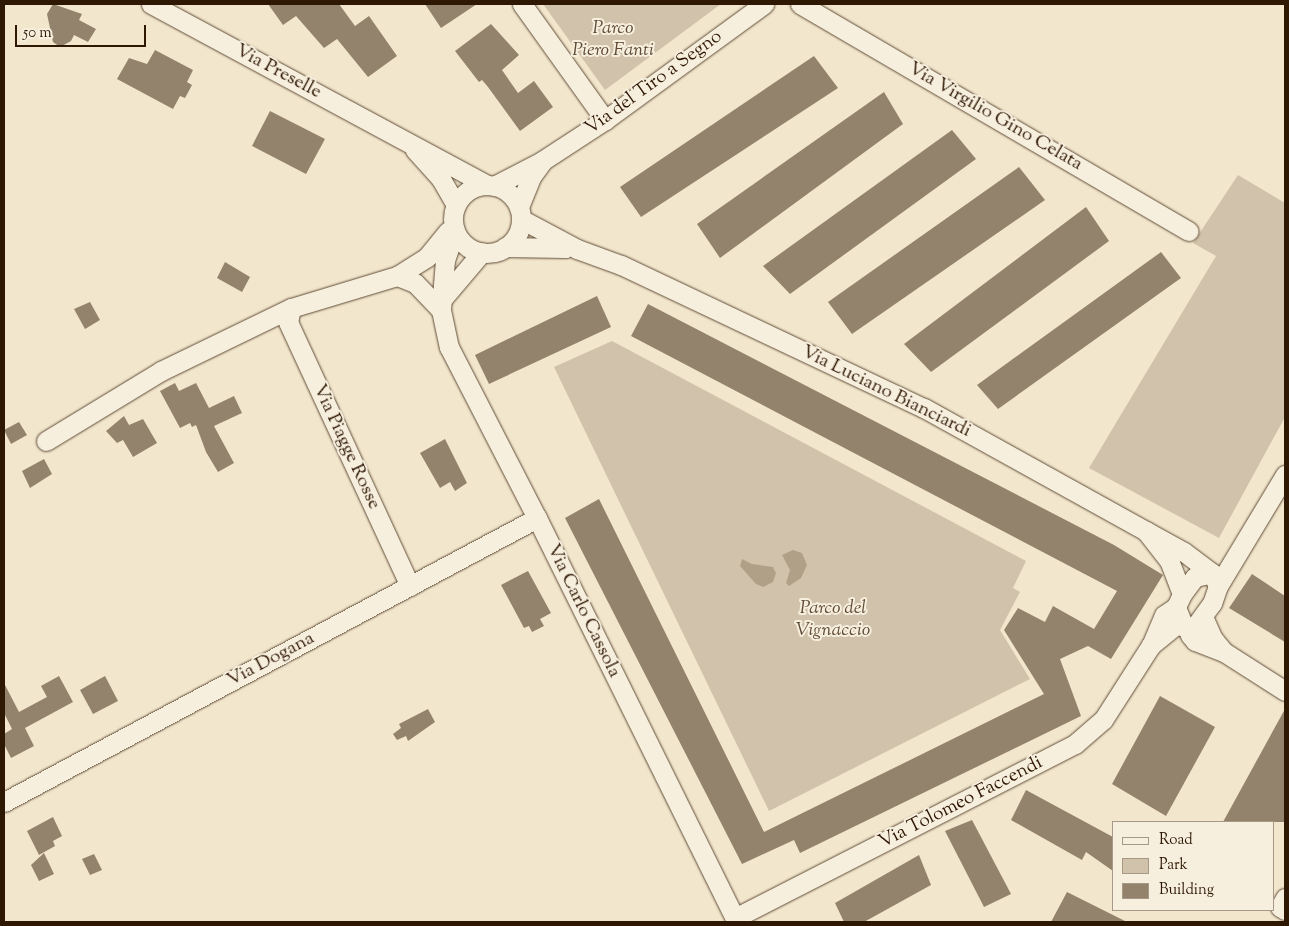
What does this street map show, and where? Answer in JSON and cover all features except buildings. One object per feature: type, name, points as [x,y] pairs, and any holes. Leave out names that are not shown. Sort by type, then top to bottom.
[{"type":"street","name":"Via Preselle","points":[[151,4],[491,185]]},
{"type":"street","points":[[522,4],[605,120]]},
{"type":"street","name":"Via del Tiro a Segno","points":[[491,185],[542,161],[605,120],[764,4]]},
{"type":"street","name":"Via Virgilio Gino Celata","points":[[800,4],[1189,231]]},
{"type":"street","name":"Via Preselle","points":[[405,140],[441,179],[455,219]]},
{"type":"street","name":"Via del Tiro a Segno","points":[[520,213],[531,177],[542,161]]},
{"type":"street","points":[[46,441],[161,371],[290,308],[397,276],[435,250],[455,219],[469,190],[491,185],[505,190],[520,213],[576,250]]},
{"type":"street","points":[[505,248],[519,230],[520,213]]},
{"type":"street","points":[[455,219],[466,245],[482,252],[505,248],[576,250]]},
{"type":"street","name":"Via Carlo Cassola","points":[[455,219],[445,260],[442,304],[449,347],[537,518],[736,920]]},
{"type":"street","name":"Via Luciano Bianciardi","points":[[576,250],[621,264],[924,408],[1184,552],[1215,580]]},
{"type":"street","points":[[397,276],[415,283],[442,304],[482,252]]},
{"type":"street","name":"Via Piagge Rosse","points":[[290,308],[288,322],[410,586]]},
{"type":"street","points":[[1285,475],[1215,580],[1186,614],[1190,635],[1195,641],[1224,652],[1285,691]]},
{"type":"street","name":"Via Dogana","points":[[4,802],[537,518]]},
{"type":"street","name":"Via Luciano Bianciardi","points":[[1146,531],[1170,562],[1186,614]]},
{"type":"street","name":"Via Tolomeo Faccendi","points":[[736,920],[1075,744],[1103,720],[1151,644],[1164,614],[1186,614],[1195,577],[1215,580]]},
{"type":"street","points":[[1285,898],[1280,907],[1285,910]]},
{"type":"green space","name":"Parco Piero Fanti","points":[[543,4],[721,4],[605,90]]},
{"type":"green space","points":[[1238,175],[1285,203],[1285,417],[1219,538],[1089,468],[1216,256],[1193,243]]},
{"type":"green space","name":"Parco del Vignaccio","points":[[612,341],[1026,561],[1013,588],[1020,592],[1000,630],[1030,679],[769,811],[554,367]]},
{"type":"shaded area","points":[[793,550],[802,553],[807,565],[801,578],[789,586],[786,583],[790,570],[782,555]]},
{"type":"shaded area","points":[[742,559],[752,564],[773,567],[776,573],[773,582],[763,587],[756,584],[740,566]]}]
